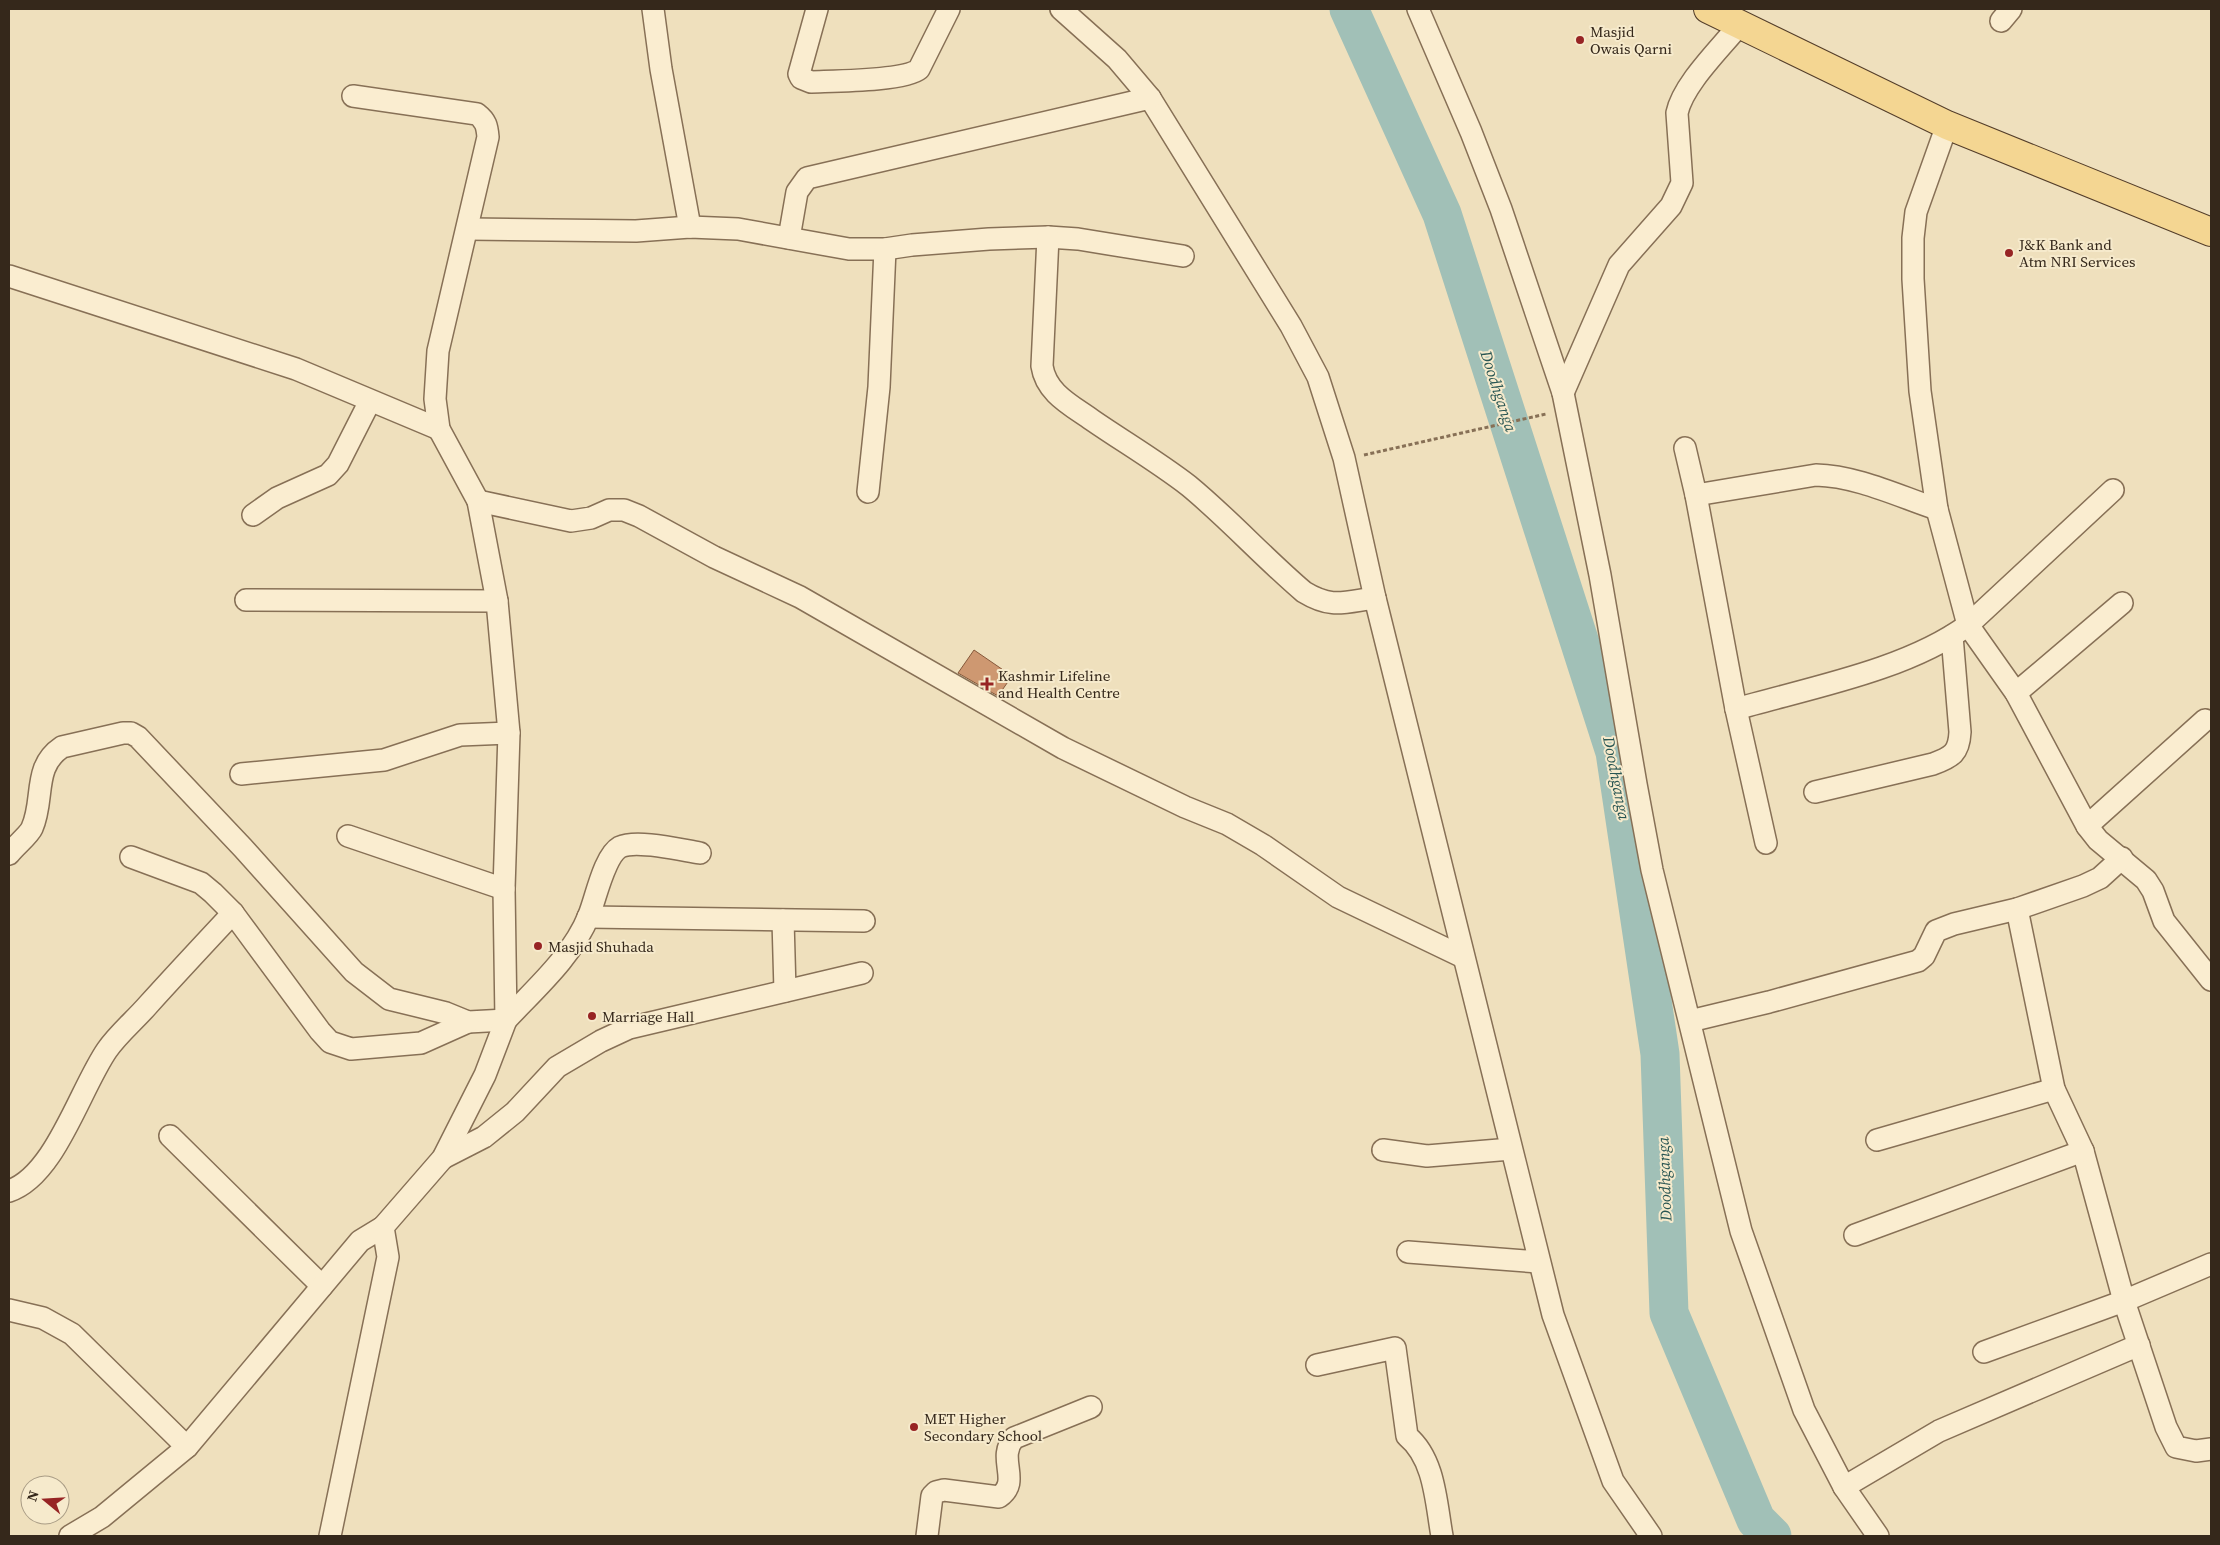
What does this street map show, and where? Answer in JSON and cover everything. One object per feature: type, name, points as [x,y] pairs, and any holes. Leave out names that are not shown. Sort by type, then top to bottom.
[{"type":"main road","points":[[1708,9],[1947,124],[2211,232]]},
{"type":"street","points":[[653,9],[661,69],[690,226]]},
{"type":"street","points":[[817,9],[799,74],[801,78],[811,82],[893,77],[915,73],[919,69],[949,9]]},
{"type":"street","points":[[1061,9],[1117,59],[1150,98],[1291,326],[1318,377],[1344,458],[1374,598],[1553,1315],[1613,1481],[1651,1536]]},
{"type":"street","points":[[1418,9],[1471,132],[1501,209],[1563,393],[1600,575],[1652,870],[1741,1231],[1804,1410],[1844,1487],[1878,1536]]},
{"type":"street","points":[[1563,393],[1619,265],[1671,206],[1682,183],[1677,118],[1679,102],[1740,24]]},
{"type":"street","points":[[353,96],[476,114],[488,126],[488,137],[468,229],[438,352],[435,399],[439,429],[478,501],[497,601],[509,732],[504,889],[506,1020]]},
{"type":"street","points":[[789,238],[797,192],[807,178],[1150,98]]},
{"type":"street","points":[[1815,792],[1946,760],[1959,746],[1960,630],[1937,509],[1920,391],[1913,279],[1913,238],[1916,212],[1947,124]]},
{"type":"street","points":[[468,229],[636,231],[690,226],[738,229],[849,249],[885,249],[989,239],[1048,237],[1078,239],[1183,256]]},
{"type":"street","points":[[1048,237],[1042,366],[1046,383],[1057,395],[1118,438],[1156,461],[1183,482],[1304,592],[1330,604],[1374,598]]},
{"type":"street","points":[[868,492],[879,387],[885,249]]},
{"type":"street","points":[[9,276],[296,369],[439,429]]},
{"type":"street","points":[[253,515],[277,498],[328,476],[338,464],[370,401]]},
{"type":"street","points":[[1685,448],[1696,495],[1736,709],[1766,843]]},
{"type":"street","points":[[1696,495],[1816,475],[1831,475],[1849,479],[1937,509]]},
{"type":"street","points":[[1736,709],[1885,667],[1960,630],[2113,490]]},
{"type":"street","points":[[478,501],[571,521],[591,518],[609,510],[624,510],[639,516],[714,557],[800,597],[1063,748],[1185,807],[1226,824],[1263,845],[1338,897],[1463,958]]},
{"type":"street","points":[[246,600],[497,601]]},
{"type":"street","points":[[2016,693],[2122,602]]},
{"type":"street","points":[[1960,630],[2016,693],[2087,826],[2098,840],[2122,858],[2146,880],[2153,891],[2164,921],[2211,980]]},
{"type":"street","points":[[2087,826],[2205,720]]},
{"type":"street","points":[[241,774],[384,760],[460,735],[509,732]]},
{"type":"street","points":[[9,854],[31,831],[39,806],[41,775],[47,762],[55,752],[62,747],[131,733],[138,737],[243,848],[354,972],[389,999],[446,1013],[468,1022]]},
{"type":"street","points":[[348,836],[504,889]]},
{"type":"street","points":[[70,1536],[101,1527],[187,1447],[360,1241],[383,1226],[443,1158],[485,1075],[506,1020],[572,946],[588,917],[612,852],[623,846],[635,844],[700,853]]},
{"type":"street","points":[[131,857],[201,883],[233,912],[330,1042],[350,1050],[421,1043],[468,1022],[506,1020]]},
{"type":"street","points":[[1690,1021],[1769,1002],[1918,961],[1924,956],[1936,931],[1954,924],[2017,909],[2092,883],[2122,858]]},
{"type":"street","points":[[2017,909],[2054,1089],[2083,1151],[2124,1301],[2166,1428],[2176,1447],[2196,1451],[2211,1449]]},
{"type":"street","points":[[9,1191],[22,1187],[36,1172],[65,1130],[80,1097],[107,1050],[233,912]]},
{"type":"street","points":[[588,917],[864,921]]},
{"type":"street","points":[[783,920],[785,991]]},
{"type":"street","points":[[443,1158],[484,1138],[515,1112],[557,1067],[601,1041],[628,1028],[862,973]]},
{"type":"street","points":[[1877,1140],[2054,1089]]},
{"type":"street","points":[[170,1136],[322,1286]]},
{"type":"street","points":[[1383,1150],[1427,1156],[1511,1149]]},
{"type":"street","points":[[1855,1235],[2083,1151]]},
{"type":"street","points":[[330,1536],[388,1257],[383,1226]]},
{"type":"street","points":[[1408,1252],[1539,1262]]},
{"type":"street","points":[[1984,1352],[2124,1301],[2211,1264]]},
{"type":"street","points":[[9,1310],[43,1318],[72,1334],[187,1447]]},
{"type":"street","points":[[1844,1487],[1939,1431],[2139,1345]]},
{"type":"street","points":[[1317,1365],[1395,1348],[1407,1436],[1414,1442],[1428,1466],[1442,1536]]},
{"type":"street","points":[[927,1536],[932,1496],[936,1492],[944,1490],[999,1497],[1005,1493],[1009,1485],[1006,1453],[1014,1438],[1091,1407]]},
{"type":"path","points":[[1362,455],[1546,414]]},
{"type":"building","points":[[974,650],[1012,676],[998,696],[958,673]]},
{"type":"waterway","name":"Doodhganga","points":[[1349,9],[1442,214],[1615,752],[1660,1054],[1669,1313],[1756,1520],[1772,1536]]},
{"type":"place","name":"Masjid Owais Qarni","points":[[1580,40]]},
{"type":"place","name":"J&K Bank and Atm NRI Services","points":[[2009,253]]},
{"type":"place","name":"Kashmir Lifeline and Health Centre","points":[[987,684]]},
{"type":"place","name":"Masjid Shuhada","points":[[538,946]]},
{"type":"place","name":"Marriage Hall","points":[[592,1016]]},
{"type":"place","name":"MET Higher Secondary School","points":[[914,1427]]}]
